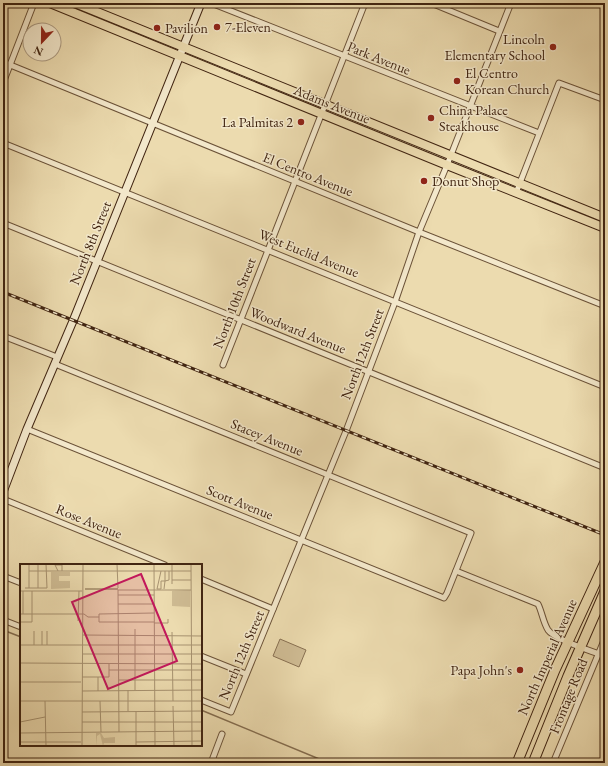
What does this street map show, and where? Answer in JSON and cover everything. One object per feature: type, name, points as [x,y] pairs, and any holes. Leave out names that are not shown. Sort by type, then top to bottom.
[{"type":"highway","name":"North Imperial Avenue","points":[[517,763],[555,670],[605,562]]},
{"type":"highway","name":"North Imperial Avenue","points":[[533,763],[605,591]]},
{"type":"main road","name":"Adams Avenue","points":[[50,3],[447,166],[605,228]]},
{"type":"main road","name":"Adams Avenue","points":[[75,3],[605,218]]},
{"type":"street","points":[[3,83],[34,3]]},
{"type":"street","name":"North 8th Street","points":[[3,492],[27,429],[153,124],[201,3]]},
{"type":"street","name":"Park Avenue","points":[[211,3],[539,133]]},
{"type":"street","name":"North 10th Street","points":[[222,365],[267,249],[326,105],[365,3]]},
{"type":"street","points":[[431,3],[499,31]]},
{"type":"street","name":"North 12th Street","points":[[202,700],[231,712],[328,475],[395,302],[419,232],[447,166],[511,3]]},
{"type":"street","name":"El Centro Avenue","points":[[3,62],[419,232],[605,306]]},
{"type":"street","points":[[516,192],[559,83],[605,100]]},
{"type":"street","name":"West Euclid Avenue","points":[[3,142],[124,193],[267,249],[605,387]]},
{"type":"street","name":"Woodward Avenue","points":[[3,223],[605,468]]},
{"type":"street","name":"Stacey Avenue","points":[[3,336],[56,360],[328,475],[471,533],[456,571]]},
{"type":"street","name":"Scott Avenue","points":[[27,429],[444,598],[456,571]]},
{"type":"street","name":"Rose Avenue","points":[[3,499],[163,564]]},
{"type":"street","points":[[456,571],[538,604],[549,631],[568,642],[605,656]]},
{"type":"street","points":[[3,576],[20,583]]},
{"type":"street","points":[[202,580],[273,609]]},
{"type":"street","points":[[3,620],[20,627]]},
{"type":"street","name":"Frontage Road","points":[[553,763],[605,638]]},
{"type":"street","points":[[202,656],[246,674]]},
{"type":"street","points":[[211,763],[222,734]]},
{"type":"shaded area","points":[[280,639],[306,650],[299,667],[273,656]]},
{"type":"waterway","points":[[3,630],[20,637]]},
{"type":"waterway","points":[[202,710],[329,763]]},
{"type":"railway","points":[[3,292],[605,535]]},
{"type":"place","name":"7-Eleven","points":[[217,27]]},
{"type":"place","name":"Pavilion","points":[[157,28]]},
{"type":"place","name":"Lincoln Elementary School","points":[[553,47]]},
{"type":"place","name":"El Centro Korean Church","points":[[457,81]]},
{"type":"place","name":"China Palace Steakhouse","points":[[431,118]]},
{"type":"place","name":"La Palmitas 2","points":[[301,122]]},
{"type":"place","name":"Donut Shop","points":[[424,181]]},
{"type":"place","name":"Papa John's","points":[[520,670]]}]
